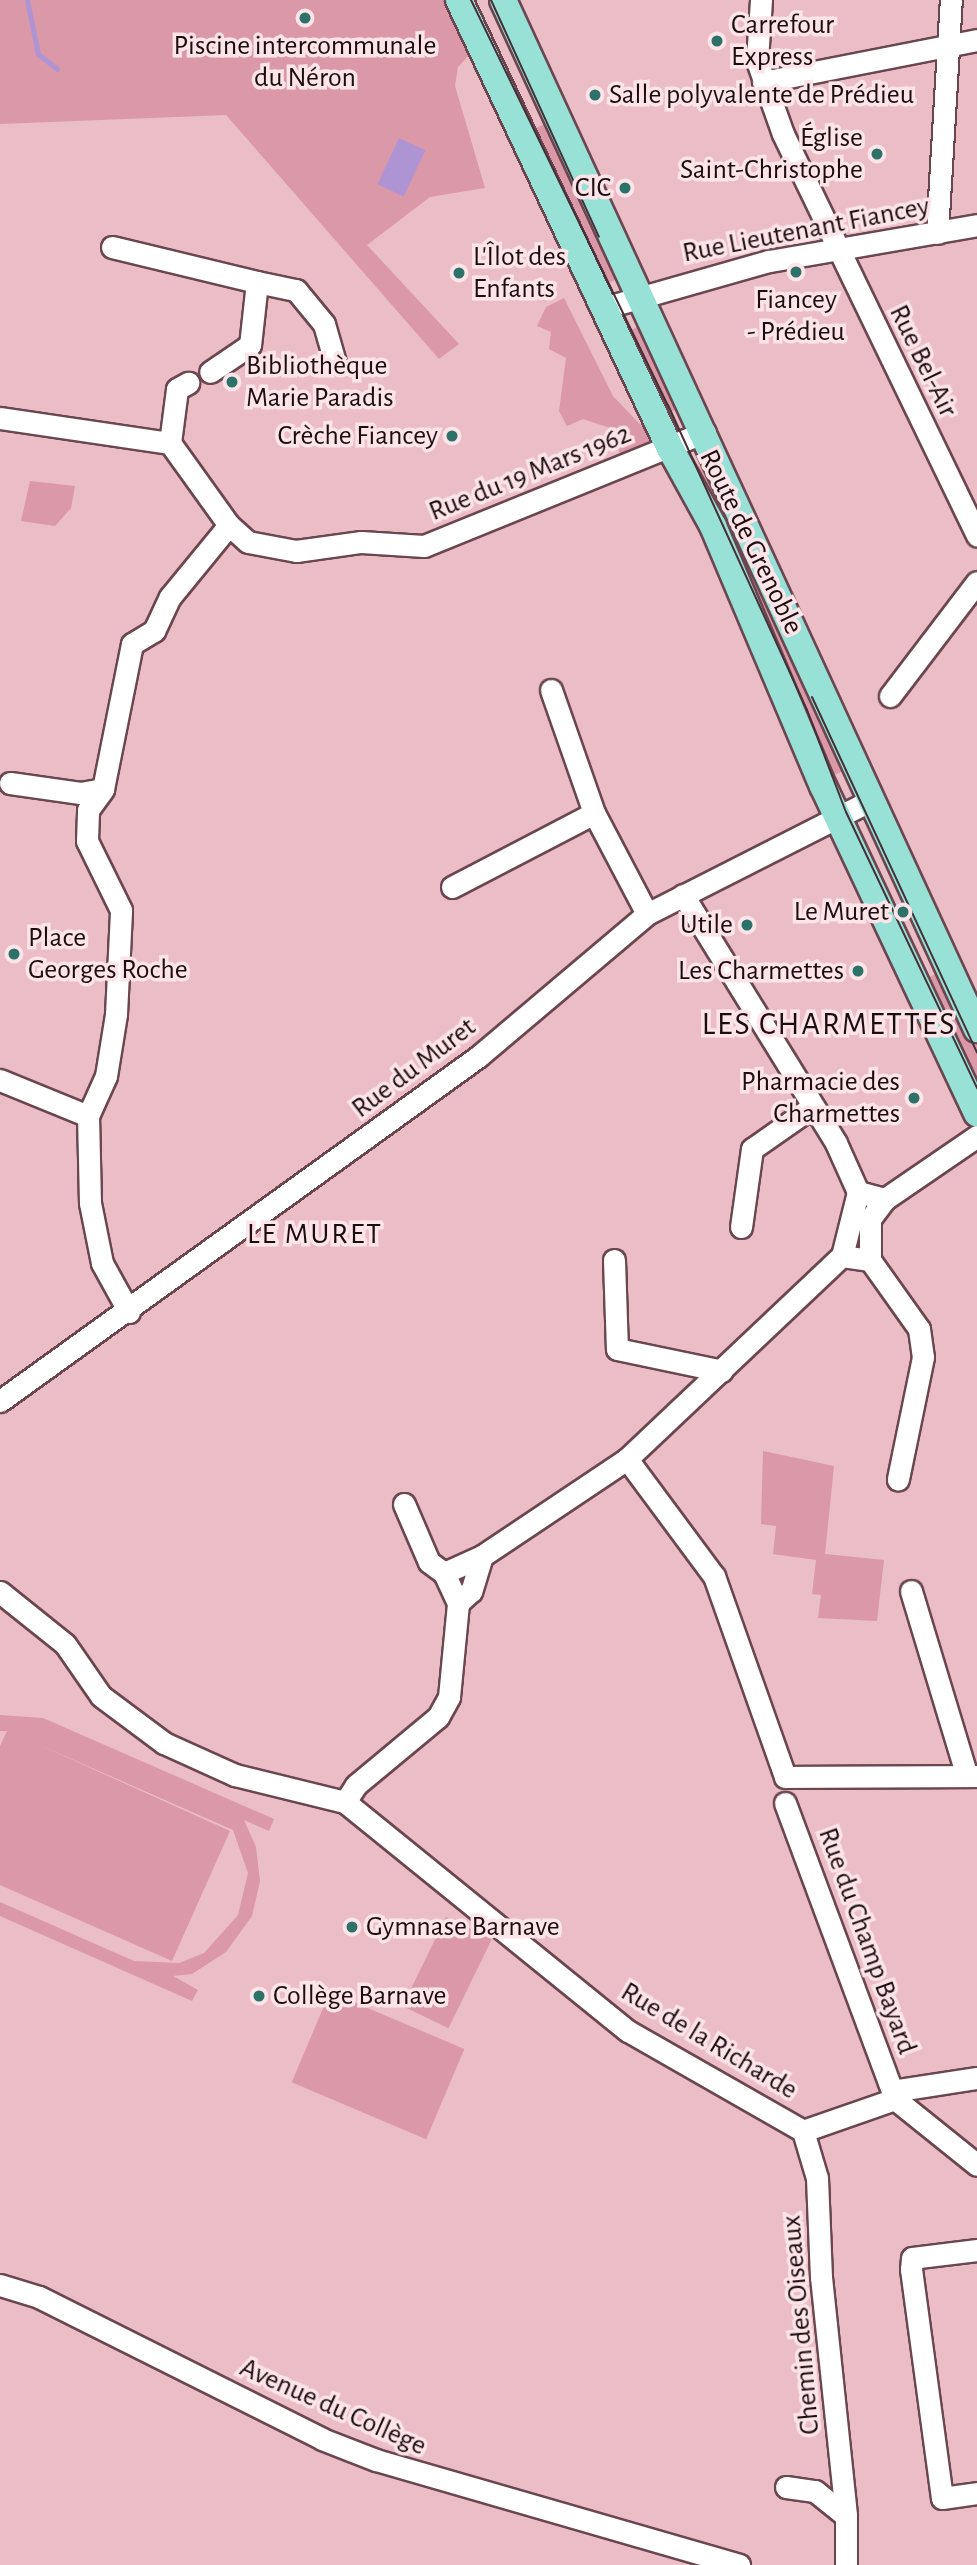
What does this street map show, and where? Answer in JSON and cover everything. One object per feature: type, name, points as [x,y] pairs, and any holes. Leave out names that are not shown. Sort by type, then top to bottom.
[{"type":"main road","name":"Route de Grenoble","points":[[460,0],[569,224],[670,448],[713,526],[837,817],[977,1114]]},
{"type":"main road","name":"Route de Grenoble","points":[[503,0],[633,285],[705,432],[733,503],[977,1029]]},
{"type":"street","name":"Rue Bel-Air","points":[[761,0],[757,61],[763,82],[837,249],[977,536]]},
{"type":"street","points":[[937,233],[951,0]]},
{"type":"street","points":[[763,82],[977,40]]},
{"type":"street","name":"Rue Lieutenant Fiancey","points":[[602,298],[633,285],[977,225]]},
{"type":"street","points":[[111,247],[296,290],[324,324],[335,362]]},
{"type":"street","points":[[210,372],[237,359],[250,345],[257,282]]},
{"type":"street","points":[[0,418],[170,443],[177,388],[188,383]]},
{"type":"street","name":"Rue du 19 Mars 1962","points":[[170,443],[229,525],[248,542],[270,550],[361,542],[424,546],[705,432]]},
{"type":"street","points":[[129,1312],[102,1263],[90,1203],[88,1116],[106,1076],[121,910],[87,842],[88,810],[98,795],[132,644],[154,631],[170,597],[229,525]]},
{"type":"street","points":[[890,696],[977,582]]},
{"type":"street","points":[[551,690],[594,813],[647,914]]},
{"type":"street","points":[[10,783],[98,795]]},
{"type":"street","name":"Rue du Muret","points":[[0,1401],[129,1312],[480,1056],[647,914],[872,800]]},
{"type":"street","points":[[452,887],[594,813]]},
{"type":"street","points":[[444,1573],[482,1556],[627,1459],[842,1256],[858,1192],[812,1107],[683,895]]},
{"type":"street","points":[[0,1080],[88,1116]]},
{"type":"street","points":[[741,1227],[752,1149],[812,1107]]},
{"type":"street","points":[[898,1479],[923,1357],[919,1329],[870,1260],[870,1219],[885,1199],[977,1136]]},
{"type":"street","points":[[858,1192],[885,1199]]},
{"type":"street","points":[[842,1256],[870,1260]]},
{"type":"street","points":[[614,1260],[617,1349],[722,1371]]},
{"type":"street","points":[[627,1459],[714,1576],[785,1777],[972,1776],[911,1591]]},
{"type":"street","points":[[345,1802],[356,1785],[438,1717],[449,1697],[458,1602],[444,1573],[429,1562],[404,1504]]},
{"type":"street","points":[[458,1602],[471,1591],[482,1556]]},
{"type":"street","name":"Rue de la Richarde","points":[[0,1592],[65,1644],[101,1696],[164,1743],[235,1775],[345,1802],[628,2031],[803,2131],[894,2095],[977,2077]]},
{"type":"street","name":"Rue du Champ Bayard","points":[[785,1803],[894,2095]]},
{"type":"street","points":[[894,2095],[977,2165]]},
{"type":"street","name":"Chemin des Oiseaux","points":[[803,2131],[817,2178],[821,2277],[846,2515],[846,2565]]},
{"type":"street","points":[[977,2250],[912,2258],[911,2269],[942,2498],[977,2493]]},
{"type":"street","name":"Avenue du Collège","points":[[0,2285],[39,2297],[322,2439],[384,2463],[739,2565]]},
{"type":"street","points":[[786,2487],[815,2491],[846,2515]]},
{"type":"shaded area","points":[[0,0],[444,0],[469,55],[458,67],[455,86],[485,188],[430,197],[367,245],[459,344],[439,359],[226,115],[0,124]]},
{"type":"shaded area","points":[[551,121],[623,276],[600,287],[527,132]]},
{"type":"shaded area","points":[[399,138],[425,150],[404,196],[377,184]]},
{"type":"shaded area","points":[[564,298],[613,396],[650,435],[648,445],[627,458],[622,459],[610,428],[583,419],[567,426],[559,411],[566,358],[549,349],[551,332],[537,326],[546,307]]},
{"type":"shaded area","points":[[645,323],[686,404],[668,414],[626,333]]},
{"type":"shaded area","points":[[708,463],[850,768],[828,778],[693,469]]},
{"type":"shaded area","points":[[30,481],[75,486],[71,508],[55,526],[21,521]]},
{"type":"shaded area","points":[[944,970],[977,1041],[977,1094],[919,982]]},
{"type":"shaded area","points":[[763,1451],[834,1466],[825,1554],[884,1560],[877,1621],[818,1618],[821,1595],[812,1594],[816,1560],[773,1554],[776,1526],[761,1524]]},
{"type":"shaded area","points":[[0,1715],[43,1718],[274,1819],[269,1831],[244,1820],[256,1847],[260,1881],[252,1916],[226,1952],[192,1974],[173,1976],[198,1990],[192,2001],[0,1916],[0,1902],[134,1961],[179,1963],[204,1953],[238,1915],[248,1873],[233,1830],[33,1742],[230,1831],[172,1961],[0,1885],[0,1746],[7,1731],[0,1731]]},
{"type":"shaded area","points":[[446,1917],[492,1939],[448,2028],[403,2006]]},
{"type":"shaded area","points":[[330,1992],[464,2049],[426,2139],[292,2082]]},
{"type":"waterway","points":[[27,0],[38,54],[57,69]]},
{"type":"tram line","points":[[471,0],[668,405],[807,710],[846,812],[977,1088]]},
{"type":"tram line","points":[[491,0],[599,237]]},
{"type":"tram line","points":[[812,697],[977,1053]]},
{"type":"place","name":"Piscine intercommunale du Néron","points":[[305,18]]},
{"type":"place","name":"Carrefour Express","points":[[717,41]]},
{"type":"place","name":"Salle polyvalente de Prédieu","points":[[595,95]]},
{"type":"place","name":"Église Saint-Christophe","points":[[877,154]]},
{"type":"place","name":"CIC","points":[[625,188]]},
{"type":"place","name":"Fiancey - Prédieu","points":[[796,272]]},
{"type":"place","name":"L'Îlot des Enfants","points":[[459,273]]},
{"type":"place","name":"Bibliothèque Marie Paradis","points":[[232,382]]},
{"type":"place","name":"Crèche Fiancey","points":[[452,436]]},
{"type":"place","name":"Le Muret","points":[[903,912]]},
{"type":"place","name":"Utile","points":[[747,925]]},
{"type":"place","name":"Place Georges Roche","points":[[14,954]]},
{"type":"place","name":"Les Charmettes","points":[[858,971]]},
{"type":"place","name":"Pharmacie des Charmettes","points":[[914,1098]]},
{"type":"place","name":"Gymnase Barnave","points":[[352,1927]]},
{"type":"place","name":"Collège Barnave","points":[[259,1996]]},
{"type":"district","name":"LES CHARMETTES","points":[[829,1024]]},
{"type":"district","name":"LE MURET","points":[[315,1234]]}]
